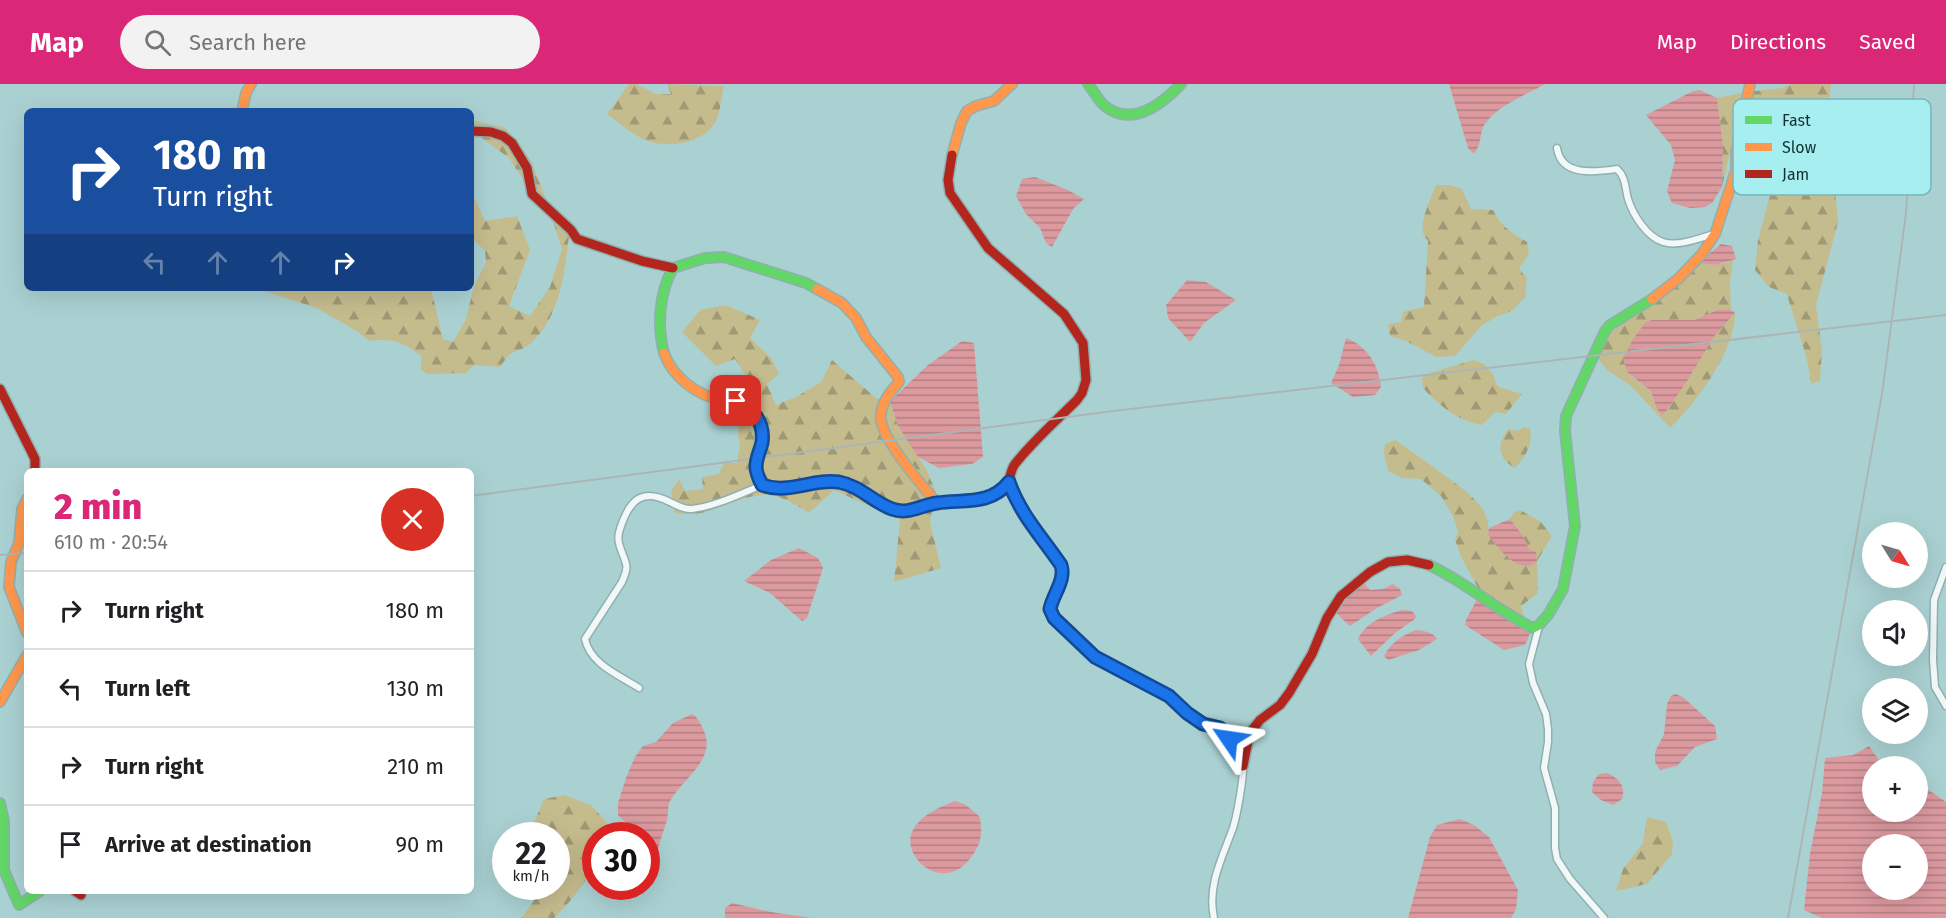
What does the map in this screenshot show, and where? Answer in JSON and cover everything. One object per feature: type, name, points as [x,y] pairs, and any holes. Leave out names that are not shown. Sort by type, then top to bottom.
[{"type":"street","points":[[243,108],[246,93],[252,84]]},
{"type":"street","points":[[639,688],[594,659],[587,649],[585,639],[622,582],[626,572],[627,565],[618,542],[618,531],[634,502],[642,496],[652,495],[690,510],[719,502],[762,485],[783,489],[824,482],[839,482],[862,490],[892,510],[915,510],[936,502],[973,501],[1002,491],[1009,482],[1012,468],[1023,454],[1082,393],[1086,380],[1083,343],[1075,329],[1064,314],[987,248],[950,193],[948,180],[951,157],[961,123],[968,111],[994,101],[1012,84]]},
{"type":"street","points":[[1088,84],[1105,106],[1120,114],[1137,116],[1162,102],[1181,84]]},
{"type":"street","points":[[1747,99],[1750,84]]},
{"type":"street","points":[[474,131],[491,132],[503,136],[512,143],[527,168],[532,195],[571,230],[577,239],[642,261],[673,268],[705,258],[724,257],[806,283],[842,303],[856,318],[866,337],[898,377],[899,382],[887,396],[880,421],[889,438],[936,502]]},
{"type":"street","points":[[1557,148],[1558,155],[1564,164],[1573,170],[1594,172],[1617,169],[1624,179],[1634,213],[1648,232],[1663,242],[1684,242],[1715,234]]},
{"type":"street","points":[[1214,918],[1211,902],[1215,877],[1236,818],[1243,766],[1251,731],[1258,721],[1279,706],[1290,693],[1310,659],[1320,631],[1336,602],[1356,582],[1379,566],[1400,559],[1443,571],[1533,628],[1548,615],[1563,589],[1575,526],[1565,431],[1566,416],[1582,384],[1593,354],[1611,325],[1649,302],[1678,279],[1701,255],[1715,234],[1733,182]]},
{"type":"street","points":[[673,268],[661,299],[660,316],[664,355],[672,370],[684,381],[708,396],[747,405],[756,416],[761,425],[762,442],[756,468],[762,485]]},
{"type":"street","points":[[0,388],[35,459],[35,468]]},
{"type":"street","points":[[1009,482],[1025,515],[1061,565],[1062,579],[1054,593],[1050,609],[1054,618],[1095,657],[1169,696],[1203,724],[1220,728],[1229,739],[1243,766]]},
{"type":"street","points":[[24,505],[20,543],[11,562],[9,586],[24,625]]},
{"type":"street","points":[[1946,567],[1934,600],[1933,660],[1935,687],[1946,706]]},
{"type":"street","points":[[1539,625],[1529,664],[1533,683],[1542,702],[1548,729],[1544,768],[1555,808],[1557,859],[1570,879],[1604,918]]},
{"type":"street","points":[[0,702],[24,660]]},
{"type":"street","points":[[0,804],[4,821],[4,870],[19,905],[36,894]]},
{"type":"green space","points":[[629,84],[636,84],[656,94],[671,94],[667,84],[724,86],[719,114],[710,130],[687,142],[659,144],[639,137],[607,114]]},
{"type":"green space","points":[[1790,84],[1831,84],[1829,99],[1733,99],[1733,139],[1722,187],[1723,145],[1717,98],[1783,88]]},
{"type":"green space","points":[[474,121],[504,127],[517,140],[531,161],[547,201],[570,228],[564,275],[549,320],[529,345],[510,354],[500,367],[474,365],[466,373],[427,374],[421,370],[421,356],[409,347],[385,340],[370,341],[317,308],[263,291],[432,291],[443,339],[453,342],[466,319],[474,286],[486,263],[485,251],[474,240],[474,197],[485,221],[517,216],[530,250],[509,306],[530,316],[550,287],[562,249],[553,221],[529,198],[522,178],[509,158],[474,132]]},
{"type":"green space","points":[[1436,185],[1450,185],[1462,189],[1471,209],[1493,210],[1507,229],[1527,242],[1529,253],[1519,269],[1527,278],[1525,297],[1512,311],[1481,326],[1455,356],[1436,357],[1406,341],[1390,336],[1388,324],[1401,322],[1403,312],[1424,307],[1428,240],[1424,236],[1423,222]]},
{"type":"green space","points":[[1770,195],[1835,195],[1838,222],[1816,305],[1822,351],[1820,381],[1811,384],[1804,350],[1787,294],[1769,287],[1755,270],[1758,240]]},
{"type":"green space","points":[[1733,261],[1730,282],[1731,310],[1717,310],[1695,320],[1652,320],[1628,374],[1651,391],[1657,408],[1667,410],[1715,335],[1735,313],[1729,343],[1713,375],[1691,405],[1670,428],[1631,386],[1607,370],[1597,357],[1601,347],[1613,331],[1653,304],[1698,263],[1716,265]]},
{"type":"green space","points":[[726,305],[760,320],[750,338],[772,359],[779,374],[767,384],[776,405],[796,397],[821,382],[832,360],[876,398],[890,401],[898,426],[926,469],[936,492],[930,522],[941,568],[894,582],[900,520],[834,490],[809,513],[772,495],[742,499],[697,514],[674,512],[671,491],[679,479],[685,491],[703,489],[702,477],[719,474],[724,463],[737,463],[740,444],[739,410],[752,393],[747,378],[735,359],[716,366],[682,332],[700,310]]},
{"type":"green space","points":[[1474,360],[1484,364],[1493,374],[1499,387],[1522,394],[1506,414],[1495,412],[1482,425],[1464,420],[1449,411],[1423,388],[1422,378],[1433,372]]},
{"type":"green space","points":[[1523,427],[1530,428],[1529,445],[1515,468],[1505,460],[1500,446],[1508,429],[1518,431]]},
{"type":"green space","points":[[1395,440],[1460,486],[1475,500],[1486,516],[1488,535],[1515,562],[1525,567],[1527,545],[1510,519],[1513,513],[1520,510],[1540,521],[1552,536],[1537,561],[1538,593],[1521,606],[1526,625],[1482,595],[1461,557],[1455,540],[1458,531],[1453,516],[1441,496],[1421,479],[1402,478],[1388,471],[1384,454],[1385,444]]},
{"type":"green space","points":[[565,795],[592,806],[606,822],[582,822],[582,885],[571,900],[554,918],[522,918],[534,900],[570,900],[570,822],[534,822],[544,799]]},
{"type":"green space","points":[[1647,817],[1666,822],[1673,841],[1672,854],[1647,884],[1616,891],[1623,869],[1643,843]]},
{"type":"shaded area","points":[[1449,84],[1545,84],[1497,111],[1483,127],[1479,145],[1474,154],[1468,148]]},
{"type":"shaded area","points":[[1700,90],[1717,98],[1723,145],[1722,187],[1712,203],[1705,207],[1690,208],[1672,203],[1667,191],[1675,160],[1671,145],[1646,115],[1693,91]]},
{"type":"shaded area","points":[[1035,177],[1084,199],[1073,209],[1052,247],[1046,243],[1040,228],[1026,214],[1016,196],[1022,179]]},
{"type":"shaded area","points":[[1721,244],[1732,246],[1736,259],[1716,265],[1698,263]]},
{"type":"shaded area","points":[[1187,280],[1206,282],[1236,300],[1204,323],[1190,342],[1168,318],[1166,305]]},
{"type":"shaded area","points":[[1717,310],[1731,310],[1735,313],[1715,335],[1687,381],[1662,415],[1657,409],[1651,391],[1628,373],[1623,359],[1633,339],[1645,323],[1652,320],[1695,320]]},
{"type":"shaded area","points":[[1346,338],[1366,351],[1375,364],[1381,387],[1375,395],[1353,397],[1331,383],[1339,365]]},
{"type":"shaded area","points":[[962,341],[974,343],[983,457],[972,464],[939,468],[918,457],[898,426],[890,401],[928,365]]},
{"type":"shaded area","points":[[1510,519],[1523,536],[1529,549],[1536,552],[1537,561],[1530,565],[1517,564],[1510,559],[1488,535],[1489,528]]},
{"type":"shaded area","points":[[799,548],[818,558],[823,568],[807,618],[802,621],[770,593],[744,581],[771,560]]},
{"type":"shaded area","points":[[1363,582],[1370,590],[1383,589],[1393,584],[1400,589],[1402,595],[1350,626],[1337,614],[1338,606]]},
{"type":"shaded area","points":[[1477,597],[1531,631],[1525,645],[1504,650],[1465,625]]},
{"type":"shaded area","points":[[1402,610],[1412,611],[1416,616],[1415,619],[1395,633],[1371,656],[1358,639],[1361,633],[1377,620]]},
{"type":"shaded area","points":[[1416,630],[1431,633],[1437,639],[1419,650],[1388,660],[1384,656],[1398,640]]},
{"type":"shaded area","points":[[1676,694],[1684,698],[1715,726],[1717,739],[1695,747],[1677,766],[1660,770],[1655,762],[1655,752],[1664,734],[1667,704],[1671,696]]},
{"type":"shaded area","points":[[692,714],[696,717],[703,729],[706,750],[697,768],[670,801],[668,818],[660,842],[660,822],[625,822],[618,815],[618,803],[635,757],[643,746],[656,742],[673,723]]},
{"type":"shaded area","points":[[1869,746],[1876,756],[1862,756],[1862,822],[1928,822],[1928,790],[1946,802],[1946,918],[1822,918],[1804,910],[1810,854],[1822,793],[1825,758],[1853,755]]},
{"type":"shaded area","points":[[1607,773],[1618,780],[1623,790],[1622,799],[1613,805],[1601,800],[1592,792],[1593,782],[1599,774]]},
{"type":"shaded area","points":[[955,801],[966,805],[980,817],[980,840],[969,860],[958,869],[946,873],[935,872],[925,867],[917,859],[910,840],[913,830],[921,820]]},
{"type":"shaded area","points":[[1460,819],[1474,825],[1489,837],[1518,890],[1516,909],[1511,918],[1408,918],[1430,837],[1437,825]]},
{"type":"shaded area","points":[[732,903],[812,918],[725,918],[725,908]]},
{"type":"railway","points":[[1913,99],[1914,84]]},
{"type":"railway","points":[[1788,918],[1882,394],[1907,195]]},
{"type":"railway","points":[[474,496],[1113,411],[1946,315]]},
{"type":"railway","points":[[0,555],[24,553]]},
{"type":"traffic: fast","points":[[1088,84],[1106,107],[1116,113],[1126,115],[1137,114],[1156,105],[1181,84]]},
{"type":"traffic: fast","points":[[664,353],[660,332],[662,299],[673,268],[705,258],[724,257],[806,283],[817,289]]},
{"type":"traffic: fast","points":[[1429,565],[1456,579],[1506,613],[1533,628],[1548,615],[1563,589],[1575,526],[1565,431],[1566,416],[1605,331],[1610,325],[1652,299]]},
{"type":"traffic: fast","points":[[0,803],[4,821],[4,870],[19,905],[36,894]]},
{"type":"traffic: slow","points":[[243,108],[251,84]]},
{"type":"traffic: slow","points":[[952,155],[961,123],[967,111],[994,101],[1012,84]]},
{"type":"traffic: slow","points":[[1747,99],[1750,84]]},
{"type":"traffic: slow","points":[[1652,299],[1678,279],[1701,255],[1715,234],[1733,179]]},
{"type":"traffic: slow","points":[[817,289],[842,303],[856,318],[866,337],[898,377],[899,382],[883,404],[881,420],[889,440],[936,502]]},
{"type":"traffic: slow","points":[[664,353],[673,370],[695,390],[723,401],[742,404],[752,410],[758,419],[760,428],[757,466],[762,485],[776,489],[824,481],[839,482],[862,490],[893,510],[902,511],[944,502]]},
{"type":"traffic: slow","points":[[24,505],[19,543],[11,562],[9,587],[24,625]]},
{"type":"traffic: slow","points":[[0,702],[24,660]]},
{"type":"traffic: jam","points":[[474,131],[491,132],[503,136],[512,143],[527,168],[532,194],[571,230],[577,239],[642,261],[673,268]]},
{"type":"traffic: jam","points":[[944,502],[983,498],[998,494],[1003,490],[1015,464],[1077,400],[1086,380],[1083,343],[1064,314],[988,248],[950,193],[948,180],[952,155]]},
{"type":"traffic: jam","points":[[0,389],[35,459],[35,468]]},
{"type":"traffic: jam","points":[[1243,766],[1252,730],[1260,720],[1280,705],[1289,693],[1312,654],[1327,618],[1341,596],[1370,572],[1388,562],[1407,560],[1429,565]]},
{"type":"route","points":[[736,401],[747,405],[761,425],[762,442],[756,468],[762,485],[768,487],[783,489],[824,482],[839,482],[862,490],[892,510],[902,511],[915,510],[936,502],[973,501],[1002,491],[1009,482],[1025,515],[1061,565],[1062,579],[1054,593],[1050,609],[1054,618],[1095,657],[1169,696],[1197,721],[1220,728],[1229,739]]}]
